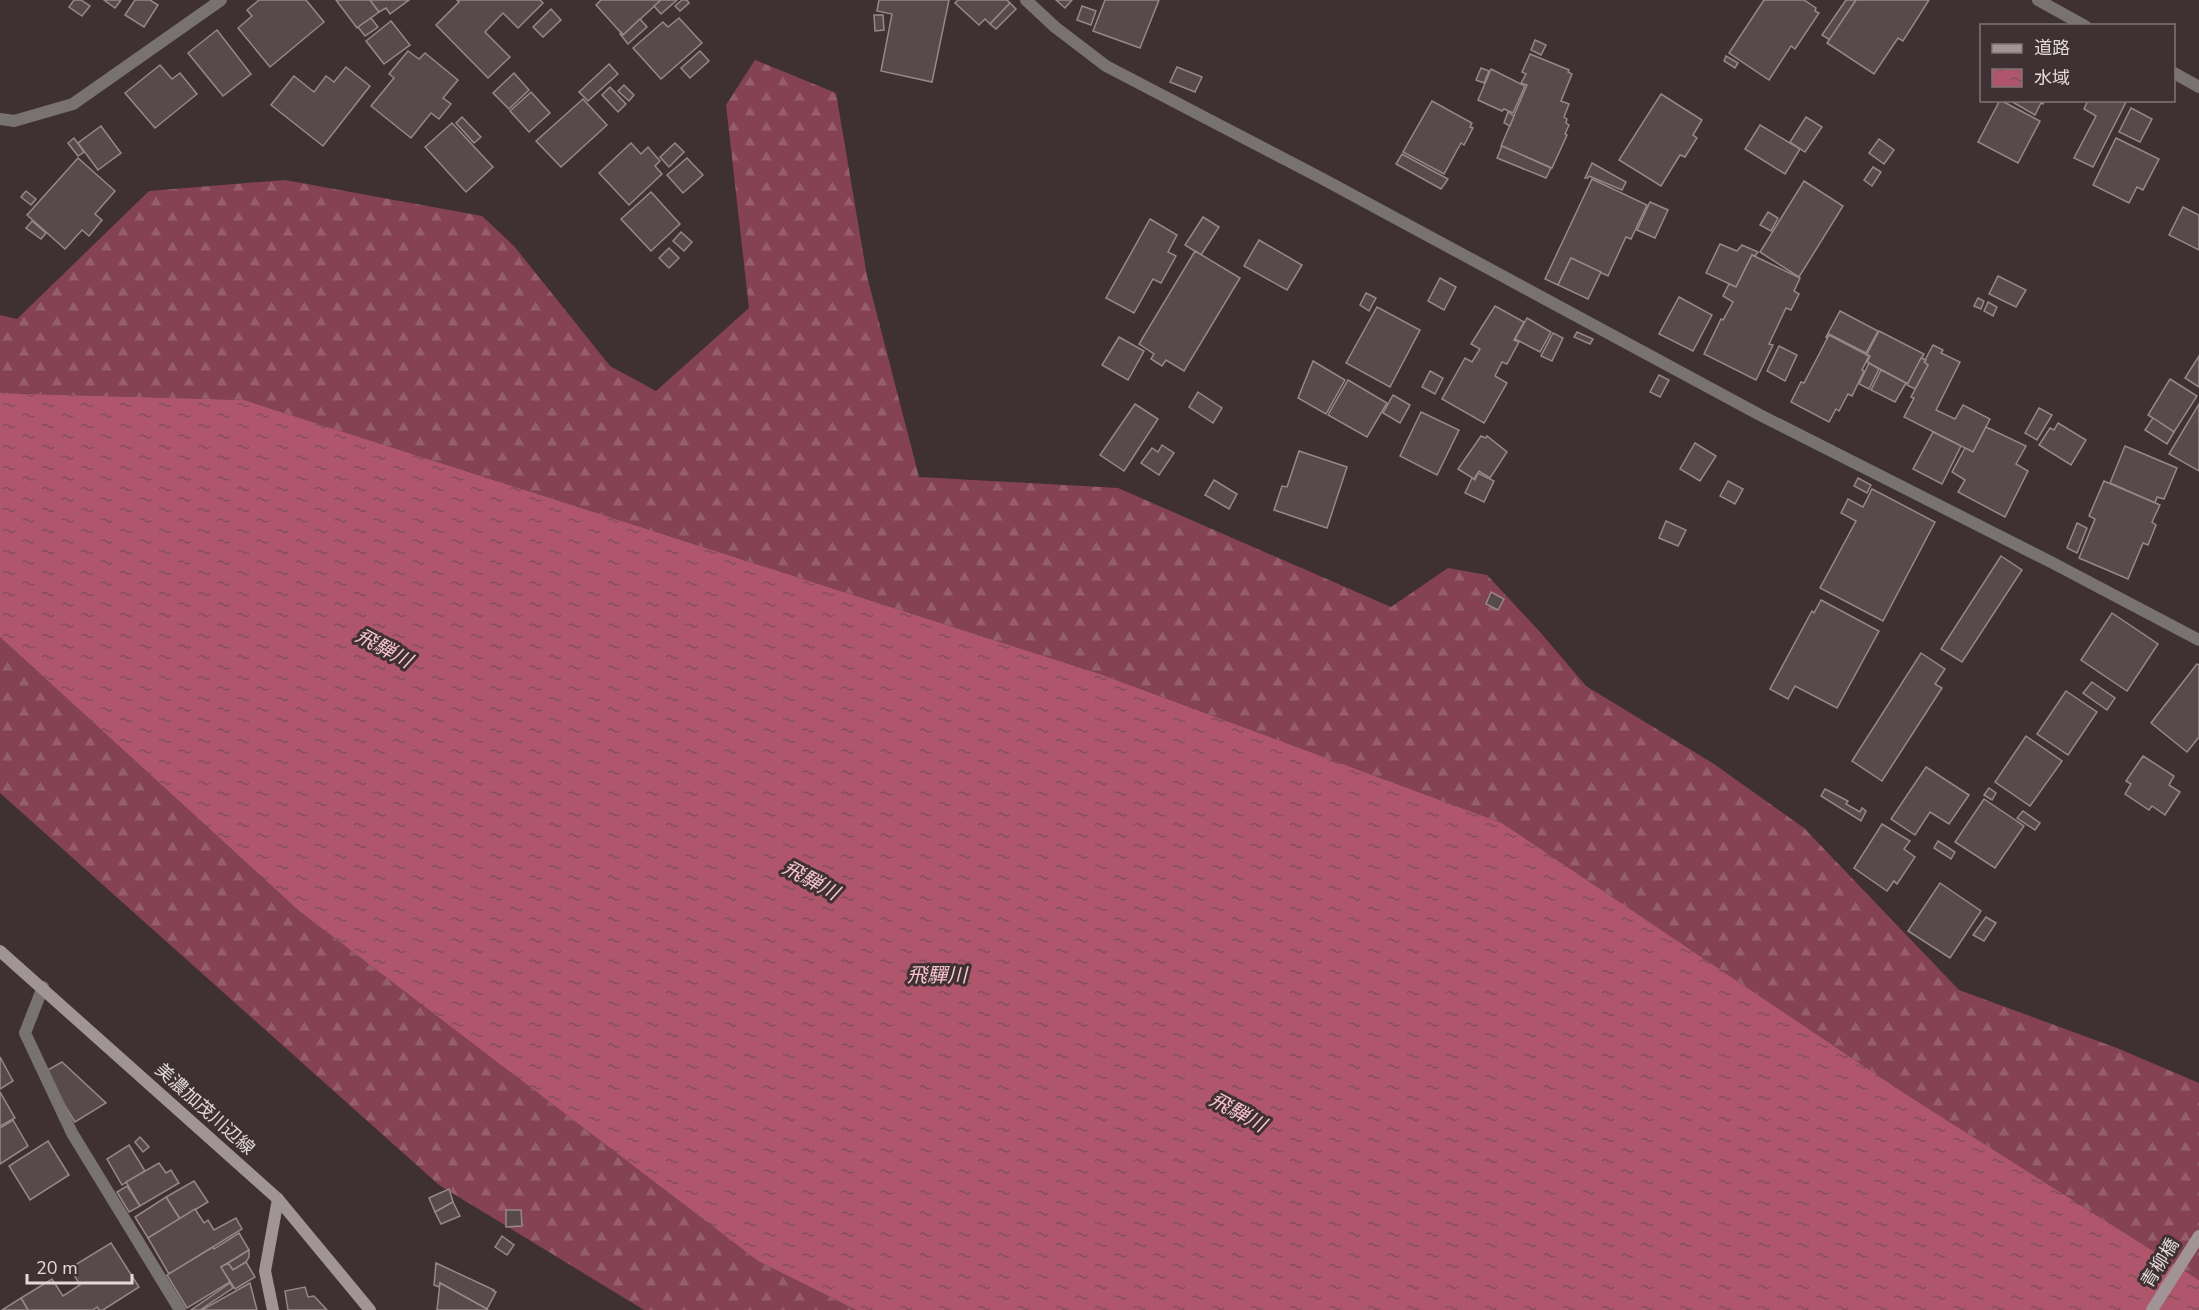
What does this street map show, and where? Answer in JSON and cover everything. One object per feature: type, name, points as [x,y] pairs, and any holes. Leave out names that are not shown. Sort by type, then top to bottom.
[{"type":"main road","name":"美濃加茂川辺線","points":[[0,951],[278,1199],[370,1310]]},
{"type":"main road","points":[[273,1310],[265,1271],[278,1199]]},
{"type":"main road","name":"青柳橋","points":[[2152,1310],[2199,1236]]},
{"type":"street","points":[[0,118],[14,121],[73,104],[221,0]]},
{"type":"street","points":[[1026,0],[1055,27],[1106,66],[1321,178],[1760,415],[2049,561],[2199,640]]},
{"type":"street","points":[[2038,0],[2081,24]]},
{"type":"street","points":[[2175,74],[2199,87]]},
{"type":"street","points":[[43,987],[25,1033],[72,1132],[180,1310]]},
{"type":"green space","points":[[755,60],[836,93],[867,276],[919,477],[1118,488],[1391,607],[1448,568],[1487,575],[1586,686],[1714,764],[1804,828],[1959,990],[2117,1048],[2199,1083],[2199,1280],[1904,1093],[1502,823],[1100,674],[244,400],[0,393],[0,315],[17,319],[149,191],[285,180],[482,216],[514,246],[610,366],[656,391],[749,308],[726,105]]},
{"type":"green space","points":[[0,637],[299,911],[758,1261],[856,1310],[644,1310],[439,1185],[0,793]]},
{"type":"water","name":"飛驒川","points":[[0,393],[244,400],[1100,674],[1502,823],[1904,1093],[2199,1280],[2199,1310],[856,1310],[758,1261],[299,911],[0,637]]},
{"type":"building","points":[[74,0],[81,0],[90,6],[82,16],[69,7]]},
{"type":"building","points":[[104,0],[121,0],[115,8]]},
{"type":"building","points":[[135,0],[150,0],[158,5],[144,27],[125,15]]},
{"type":"building","points":[[259,0],[306,0],[324,22],[270,67],[238,28],[252,16],[247,10]]},
{"type":"building","points":[[336,0],[370,0],[379,12],[357,28]]},
{"type":"building","points":[[370,0],[409,0],[390,14],[386,8],[379,12]]},
{"type":"building","points":[[457,0],[540,0],[543,3],[518,28],[503,13],[485,32],[510,57],[488,78],[436,25],[459,2]]},
{"type":"building","points":[[601,0],[661,0],[623,35],[596,5]]},
{"type":"building","points":[[661,0],[677,0],[661,14],[654,6]]},
{"type":"building","points":[[682,0],[687,0],[689,3],[680,11],[675,6]]},
{"type":"building","points":[[879,0],[949,0],[932,82],[881,71],[892,14],[877,11]]},
{"type":"building","points":[[958,0],[1007,0],[1010,3],[990,24],[985,19],[979,25],[955,3]]},
{"type":"building","points":[[1056,0],[1072,0],[1065,8]]},
{"type":"building","points":[[1105,0],[1159,0],[1140,48],[1093,31]]},
{"type":"building","points":[[1764,0],[1804,0],[1816,8],[1815,11],[1819,13],[1795,49],[1791,46],[1769,80],[1729,53]]},
{"type":"building","points":[[1846,0],[1856,0],[1830,40],[1822,35]]},
{"type":"building","points":[[1856,0],[1929,0],[1903,41],[1898,38],[1874,74],[1827,43]]},
{"type":"building","points":[[1010,3],[1016,9],[996,29],[990,24]]},
{"type":"building","points":[[1082,6],[1096,11],[1091,25],[1077,20]]},
{"type":"building","points":[[551,9],[561,20],[543,37],[533,27]]},
{"type":"building","points":[[874,15],[883,15],[884,30],[875,31]]},
{"type":"building","points":[[371,18],[378,27],[365,36],[358,27]]},
{"type":"building","points":[[679,18],[702,43],[661,79],[633,48],[663,22],[668,27]]},
{"type":"building","points":[[640,19],[647,27],[628,44],[620,34],[621,32],[623,35]]},
{"type":"building","points":[[391,21],[410,45],[384,64],[366,41]]},
{"type":"building","points":[[217,30],[251,74],[223,96],[188,53]]},
{"type":"building","points":[[1535,40],[1546,45],[1541,55],[1531,50]]},
{"type":"building","points":[[408,51],[419,59],[425,53],[458,80],[443,98],[451,104],[439,119],[431,113],[411,138],[371,106],[394,78],[389,74]]},
{"type":"building","points":[[700,51],[709,61],[690,78],[681,68]]},
{"type":"building","points":[[1530,54],[1569,70],[1568,72],[1572,74],[1561,101],[1569,104],[1564,117],[1569,125],[1565,134],[1567,135],[1552,168],[1501,146],[1527,85],[1521,83],[1526,74],[1522,72]]},
{"type":"building","points":[[1726,56],[1738,63],[1735,68],[1724,61]]},
{"type":"building","points":[[609,64],[618,74],[588,101],[579,92]]},
{"type":"building","points":[[160,65],[172,79],[180,73],[197,94],[155,128],[125,93]]},
{"type":"building","points":[[346,67],[370,86],[323,146],[271,105],[294,76],[314,92],[326,76],[334,82]]},
{"type":"building","points":[[1177,67],[1202,77],[1195,92],[1170,82]]},
{"type":"building","points":[[1481,68],[1489,71],[1484,83],[1476,80]]},
{"type":"building","points":[[1491,69],[1525,86],[1513,113],[1504,109],[1502,111],[1478,100]]},
{"type":"building","points":[[514,73],[529,90],[509,109],[493,93]]},
{"type":"building","points":[[624,85],[634,95],[629,101],[618,91]]},
{"type":"building","points":[[610,87],[626,104],[618,112],[602,95]]},
{"type":"building","points":[[531,92],[550,113],[529,132],[510,111]]},
{"type":"building","points":[[1661,94],[1702,120],[1693,135],[1697,138],[1685,157],[1680,155],[1661,186],[1619,160]]},
{"type":"building","points":[[583,99],[607,125],[561,167],[536,141]]},
{"type":"building","points":[[1432,101],[1472,123],[1470,127],[1473,128],[1464,145],[1461,143],[1444,174],[1403,152]]},
{"type":"building","points":[[1999,102],[2004,102],[2040,121],[2018,163],[1978,142]]},
{"type":"building","points":[[2012,102],[2044,102],[2041,103],[2035,115]]},
{"type":"building","points":[[2087,102],[2126,102],[2093,167],[2074,158],[2096,116],[2084,109]]},
{"type":"building","points":[[2131,108],[2152,119],[2140,142],[2119,132]]},
{"type":"building","points":[[1508,112],[1514,116],[1510,126],[1504,123]]},
{"type":"building","points":[[462,117],[481,137],[474,143],[456,123]]},
{"type":"building","points":[[1806,117],[1822,127],[1805,152],[1790,142]]},
{"type":"building","points":[[452,123],[493,167],[466,192],[425,147]]},
{"type":"building","points":[[1760,125],[1800,149],[1785,174],[1745,149]]},
{"type":"building","points":[[101,126],[121,153],[98,170],[78,143]]},
{"type":"building","points":[[74,138],[84,152],[78,156],[68,143]]},
{"type":"building","points":[[2116,138],[2159,159],[2143,190],[2137,187],[2129,203],[2093,185]]},
{"type":"building","points":[[1879,139],[1894,150],[1884,164],[1869,153]]},
{"type":"building","points":[[631,143],[641,154],[648,147],[660,161],[655,166],[662,174],[629,205],[599,173]]},
{"type":"building","points":[[675,143],[684,152],[669,167],[660,157]]},
{"type":"building","points":[[1502,146],[1551,168],[1546,178],[1497,158]]},
{"type":"building","points":[[1402,154],[1448,179],[1441,189],[1396,164]]},
{"type":"building","points":[[78,158],[115,191],[95,214],[102,220],[89,236],[82,230],[65,249],[27,215]]},
{"type":"building","points":[[687,158],[703,175],[683,193],[667,175]]},
{"type":"building","points":[[1592,163],[1626,182],[1622,190],[1589,176],[1585,178]]},
{"type":"building","points":[[1873,167],[1881,172],[1872,186],[1864,180]]},
{"type":"building","points":[[1592,179],[1647,205],[1631,239],[1626,237],[1608,276],[1571,258],[1558,285],[1545,279]]},
{"type":"building","points":[[1804,181],[1843,206],[1799,277],[1760,252]]},
{"type":"building","points":[[26,191],[36,199],[31,205],[21,197]]},
{"type":"building","points":[[651,192],[680,224],[651,251],[621,219]]},
{"type":"building","points":[[1650,202],[1668,210],[1655,238],[1637,230]]},
{"type":"building","points":[[2183,207],[2199,215],[2199,250],[2169,235]]},
{"type":"building","points":[[1768,212],[1778,218],[1771,231],[1760,225]]},
{"type":"building","points":[[1203,217],[1219,227],[1201,255],[1185,245]]},
{"type":"building","points":[[1150,219],[1177,235],[1168,252],[1176,256],[1161,283],[1153,279],[1134,313],[1106,298]]},
{"type":"building","points":[[32,221],[46,233],[41,239],[26,228]]},
{"type":"building","points":[[681,232],[692,242],[684,251],[673,241]]},
{"type":"building","points":[[1259,240],[1302,265],[1287,290],[1244,266]]},
{"type":"building","points":[[1720,244],[1737,251],[1742,245],[1758,252],[1755,256],[1752,255],[1736,287],[1706,273]]},
{"type":"building","points":[[669,248],[679,258],[669,268],[659,258]]},
{"type":"building","points":[[1195,251],[1240,278],[1184,371],[1166,360],[1162,366],[1151,359],[1154,354],[1139,344]]},
{"type":"building","points":[[1752,255],[1800,278],[1794,291],[1799,294],[1791,310],[1786,308],[1769,344],[1773,345],[1756,380],[1704,354],[1721,319],[1723,320],[1733,302],[1723,296],[1729,284],[1736,287]]},
{"type":"building","points":[[1571,258],[1601,272],[1588,299],[1558,285]]},
{"type":"building","points":[[1998,276],[2026,290],[2016,307],[1989,294]]},
{"type":"building","points":[[1440,278],[1456,287],[1444,310],[1428,301]]},
{"type":"building","points":[[1366,293],[1376,298],[1369,311],[1360,305]]},
{"type":"building","points":[[1679,297],[1712,315],[1693,351],[1659,334]]},
{"type":"building","points":[[1978,298],[1984,301],[1981,309],[1974,306]]},
{"type":"building","points":[[1988,302],[1997,307],[1993,316],[1984,311]]},
{"type":"building","points":[[1495,306],[1524,322],[1514,340],[1519,342],[1507,364],[1502,362],[1495,376],[1507,383],[1484,423],[1442,399],[1465,358],[1472,362],[1480,349],[1471,344]]},
{"type":"building","points":[[1377,307],[1420,330],[1390,387],[1346,363]]},
{"type":"building","points":[[1840,311],[1878,331],[1866,353],[1829,334],[1826,337]]},
{"type":"building","points":[[1527,318],[1551,332],[1540,352],[1515,339]]},
{"type":"building","points":[[1879,331],[1924,354],[1908,384],[1867,362],[1870,356],[1867,354]]},
{"type":"building","points":[[1577,332],[1593,339],[1590,344],[1574,337]]},
{"type":"building","points":[[1553,333],[1563,338],[1552,361],[1541,356]]},
{"type":"building","points":[[1829,335],[1869,356],[1852,396],[1848,394],[1839,411],[1836,409],[1829,422],[1791,402],[1801,382],[1804,383]]},
{"type":"building","points":[[1119,337],[1144,351],[1128,380],[1102,365]]},
{"type":"building","points":[[1933,345],[1943,350],[1941,353],[1960,362],[1936,410],[1955,419],[1963,405],[1990,419],[1973,452],[1904,417],[1914,398],[1911,397],[1928,365],[1924,362]]},
{"type":"building","points":[[1779,346],[1797,355],[1785,381],[1767,371]]},
{"type":"building","points":[[2199,356],[2199,387],[2185,378]]},
{"type":"building","points":[[1921,358],[1926,360],[1924,362],[1928,365],[1915,389],[1907,385]]},
{"type":"building","points":[[1313,361],[1345,380],[1326,414],[1298,398]]},
{"type":"building","points":[[1869,363],[1879,369],[1869,389],[1859,384]]},
{"type":"building","points":[[1881,370],[1906,383],[1895,402],[1871,390]]},
{"type":"building","points":[[1430,371],[1443,378],[1435,394],[1422,387]]},
{"type":"building","points":[[1659,375],[1669,380],[1660,397],[1650,392]]},
{"type":"building","points":[[2170,379],[2197,396],[2174,432],[2148,415]]},
{"type":"building","points":[[1348,380],[1387,403],[1367,437],[1328,415]]},
{"type":"building","points":[[1198,392],[1222,408],[1213,423],[1189,407]]},
{"type":"building","points":[[1393,395],[1410,405],[1400,423],[1383,413]]},
{"type":"building","points":[[1135,404],[1158,419],[1124,471],[1100,455]]},
{"type":"building","points":[[2199,404],[2199,471],[2169,454]]},
{"type":"building","points":[[2039,408],[2052,415],[2037,440],[2025,433]]},
{"type":"building","points":[[1421,412],[1459,430],[1437,475],[1400,456]]},
{"type":"building","points":[[2153,418],[2174,432],[2167,444],[2145,430]]},
{"type":"building","points":[[2058,423],[2086,440],[2071,465],[2039,445],[2050,428],[2054,430]]},
{"type":"building","points":[[1986,427],[2026,446],[2016,464],[2028,471],[2005,517],[1958,492],[1965,480],[1952,472],[1965,448],[1973,452]]},
{"type":"building","points":[[1933,432],[1961,446],[1942,484],[1913,469]]},
{"type":"building","points":[[1481,436],[1486,438],[1487,436],[1507,452],[1490,478],[1479,471],[1474,479],[1458,469]]},
{"type":"building","points":[[1695,443],[1716,456],[1700,481],[1680,469]]},
{"type":"building","points":[[1162,445],[1174,453],[1159,475],[1141,463],[1152,448],[1158,452]]},
{"type":"building","points":[[2125,446],[2177,468],[2164,499],[2157,497],[2155,503],[2110,483]]},
{"type":"building","points":[[1299,451],[1347,467],[1327,528],[1274,510],[1282,486],[1287,487]]},
{"type":"building","points":[[1478,473],[1494,481],[1484,502],[1465,493],[1472,478],[1475,480]]},
{"type":"building","points":[[1858,478],[1871,485],[1867,493],[1854,486]]},
{"type":"building","points":[[1214,480],[1237,494],[1229,509],[1205,495]]},
{"type":"building","points":[[1728,481],[1743,489],[1735,504],[1720,496]]},
{"type":"building","points":[[2104,481],[2160,505],[2152,522],[2156,525],[2148,545],[2143,543],[2128,579],[2079,558],[2095,519],[2089,516]]},
{"type":"building","points":[[1872,489],[1935,522],[1883,621],[1820,588],[1856,521],[1841,513],[1848,499],[1863,507]]},
{"type":"building","points":[[1666,521],[1686,530],[1678,546],[1659,538]]},
{"type":"building","points":[[2077,523],[2087,528],[2077,553],[2067,548]]},
{"type":"building","points":[[2001,556],[2022,570],[1962,662],[1941,649]]},
{"type":"building","points":[[1491,592],[1504,599],[1498,610],[1486,604]]},
{"type":"building","points":[[1821,600],[1879,631],[1837,708],[1795,686],[1788,699],[1770,689],[1812,611],[1814,613]]},
{"type":"building","points":[[2112,613],[2158,644],[2127,691],[2081,660]]},
{"type":"building","points":[[1921,653],[1945,669],[1935,684],[1942,688],[1882,781],[1852,761]]},
{"type":"building","points":[[2197,664],[2199,665],[2199,737],[2187,752],[2151,723]]},
{"type":"building","points":[[2092,682],[2115,698],[2107,710],[2083,693]]},
{"type":"building","points":[[2066,691],[2097,712],[2068,755],[2037,734]]},
{"type":"building","points":[[2026,736],[2062,761],[2030,806],[1995,782]]},
{"type":"building","points":[[2143,756],[2174,776],[2169,785],[2180,792],[2165,815],[2152,806],[2149,810],[2125,794],[2131,784],[2126,781]]},
{"type":"building","points":[[1926,767],[1969,795],[1949,824],[1930,812],[1915,835],[1891,819]]},
{"type":"building","points":[[1989,788],[1996,793],[1992,800],[1984,795]]},
{"type":"building","points":[[1825,789],[1848,801],[1846,804],[1860,812],[1862,808],[1866,811],[1861,821],[1821,796]]},
{"type":"building","points":[[1984,799],[2024,826],[1995,868],[1955,842]]},
{"type":"building","points":[[2023,811],[2040,823],[2035,830],[2017,818]]},
{"type":"building","points":[[1882,824],[1910,841],[1904,849],[1915,857],[1897,884],[1894,881],[1887,891],[1854,868]]},
{"type":"building","points":[[1938,841],[1955,852],[1951,859],[1934,848]]},
{"type":"building","points":[[1940,883],[1981,911],[1950,958],[1908,931]]},
{"type":"building","points":[[1986,917],[1996,923],[1984,941],[1973,935]]},
{"type":"building","points":[[0,1057],[13,1081],[0,1089]]},
{"type":"building","points":[[62,1062],[106,1103],[75,1122],[44,1072]]},
{"type":"building","points":[[0,1092],[15,1118],[0,1126]]},
{"type":"building","points":[[13,1120],[28,1146],[0,1164],[0,1128]]},
{"type":"building","points":[[140,1137],[149,1147],[143,1152],[135,1142]]},
{"type":"building","points":[[48,1141],[69,1175],[30,1200],[9,1166]]},
{"type":"building","points":[[129,1145],[145,1171],[122,1185],[107,1159]]},
{"type":"building","points":[[159,1163],[166,1173],[171,1170],[179,1183],[140,1206],[126,1182]]},
{"type":"building","points":[[194,1181],[208,1202],[180,1219],[166,1197]]},
{"type":"building","points":[[127,1186],[140,1206],[129,1212],[117,1192]]},
{"type":"building","points":[[449,1189],[453,1202],[435,1212],[429,1198]]},
{"type":"building","points":[[166,1197],[180,1219],[148,1238],[135,1217]]},
{"type":"building","points":[[453,1202],[460,1216],[441,1224],[435,1212]]},
{"type":"building","points":[[195,1209],[204,1223],[208,1220],[214,1230],[236,1218],[242,1229],[169,1274],[148,1238]]},
{"type":"building","points":[[506,1210],[521,1210],[522,1226],[506,1227]]},
{"type":"building","points":[[239,1233],[249,1250],[221,1267],[230,1282],[187,1308],[167,1275]]},
{"type":"building","points":[[502,1236],[514,1245],[507,1255],[495,1247]]},
{"type":"building","points":[[111,1243],[139,1287],[103,1310],[97,1307],[93,1310],[28,1310],[21,1298],[52,1279],[63,1296],[80,1285],[70,1268]]},
{"type":"building","points":[[249,1250],[246,1262],[233,1270],[228,1263]]},
{"type":"building","points":[[246,1262],[255,1277],[235,1289],[221,1267],[228,1263],[233,1270]]},
{"type":"building","points":[[436,1263],[494,1290],[496,1292],[487,1309],[440,1283],[439,1287],[434,1285]]},
{"type":"building","points":[[230,1283],[233,1288],[200,1310],[191,1310]]},
{"type":"building","points":[[250,1283],[257,1310],[202,1310]]},
{"type":"building","points":[[440,1283],[487,1309],[488,1310],[437,1310]]},
{"type":"building","points":[[305,1287],[308,1297],[314,1296],[327,1310],[288,1310],[285,1291]]},
{"type":"building","points":[[21,1298],[28,1310],[2,1310]]},
{"type":"water label","name":"飛騨川","points":[[384,648]]},
{"type":"water label","name":"飛騨川","points":[[811,880]]},
{"type":"water label","name":"飛騨川","points":[[1238,1112]]}]
